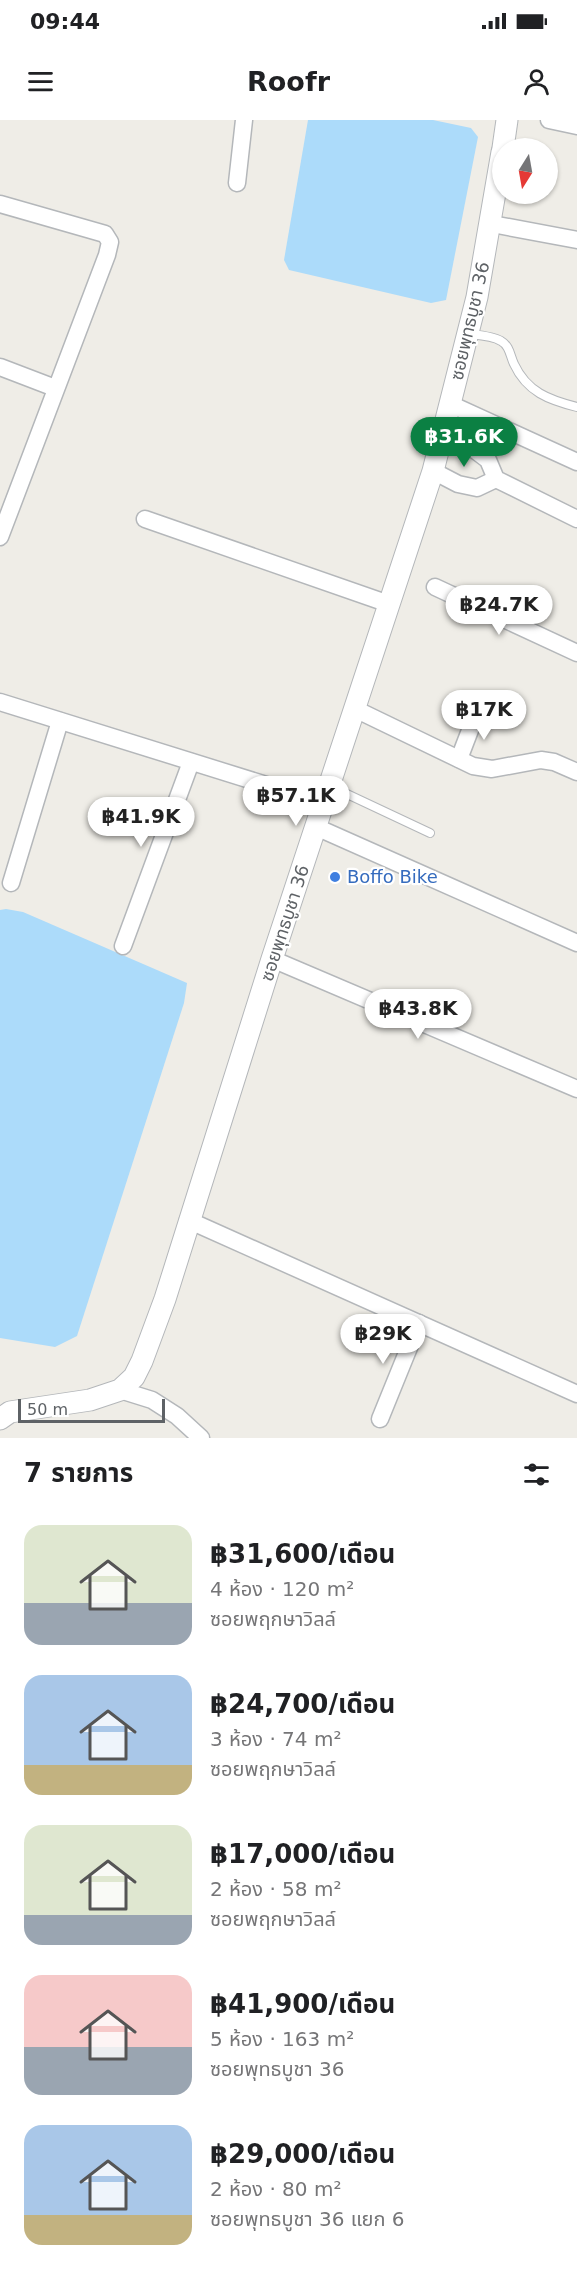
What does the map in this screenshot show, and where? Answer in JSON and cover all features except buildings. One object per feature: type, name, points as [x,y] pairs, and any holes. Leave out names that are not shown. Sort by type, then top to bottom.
[{"type":"street","points":[[237,183],[244,120]]},
{"type":"street","name":"ซอยพุทธบูชา 36","points":[[505,138],[507,120]]},
{"type":"street","points":[[549,120],[577,126]]},
{"type":"street","points":[[0,204],[105,234],[110,242],[107,255],[4,514],[0,537]]},
{"type":"street","name":"ซอยพุทธบูชา 36","points":[[120,1390],[134,1377],[142,1361],[165,1299],[188,1220],[433,471],[468,334],[495,204]]},
{"type":"street","points":[[492,224],[577,240]]},
{"type":"street","points":[[0,367],[55,388]]},
{"type":"street","points":[[450,404],[577,462]]},
{"type":"street","points":[[442,436],[472,448],[488,460],[496,479],[577,519]]},
{"type":"street","points":[[433,471],[458,484],[477,488],[496,479]]},
{"type":"street","points":[[145,519],[389,604]]},
{"type":"street","points":[[435,587],[577,653]]},
{"type":"street","points":[[0,702],[191,762],[327,795]]},
{"type":"street","points":[[355,709],[473,766],[492,769],[541,760],[554,762],[577,772]]},
{"type":"street","points":[[459,759],[477,712]]},
{"type":"street","points":[[11,883],[60,721]]},
{"type":"street","points":[[123,946],[191,762]]},
{"type":"street","points":[[316,827],[577,943]]},
{"type":"street","points":[[273,959],[577,1089]]},
{"type":"street","points":[[188,1220],[577,1394]]},
{"type":"street","points":[[380,1419],[419,1323]]},
{"type":"street","points":[[3,1411],[90,1400],[120,1390],[152,1400],[177,1416],[201,1438]]},
{"type":"lane","points":[[468,334],[500,340],[510,350],[514,364],[528,387],[560,403],[577,407]]},
{"type":"lane","points":[[327,795],[430,832]]},
{"type":"water","points":[[308,120],[433,120],[471,128],[478,137],[446,300],[431,303],[289,270],[284,260]]},
{"type":"water","points":[[0,910],[23,912],[187,983],[184,1003],[77,1336],[55,1347],[0,1338]]},
{"type":"place","name":"Boffo Bike","points":[[335,877]]}]
